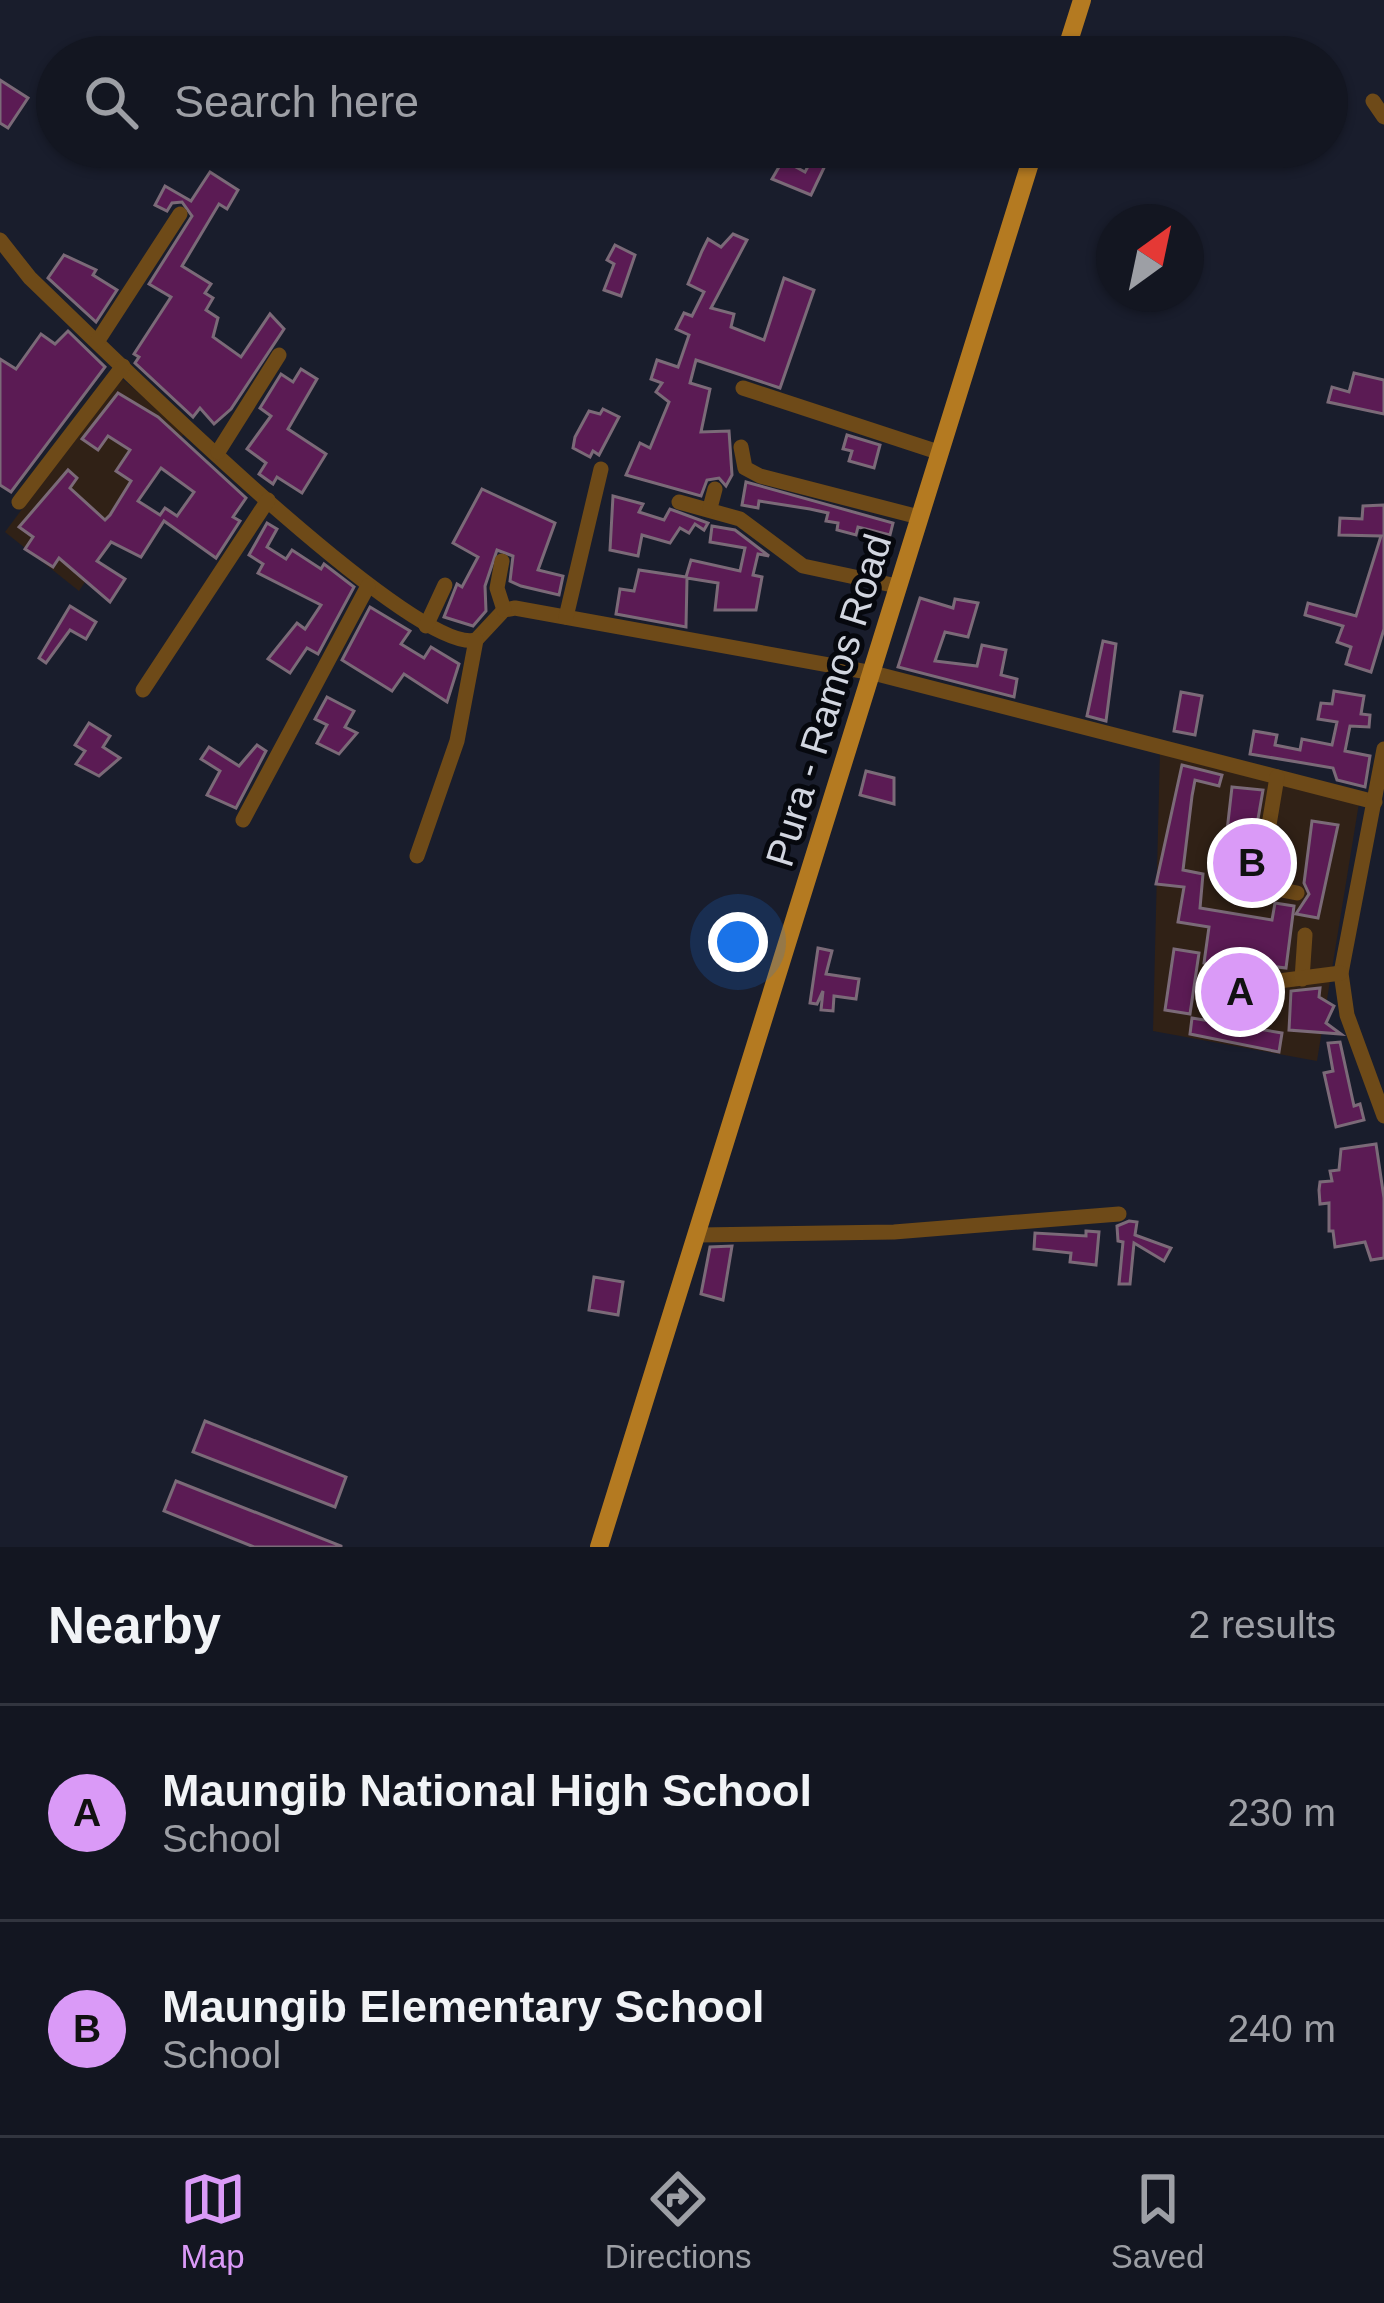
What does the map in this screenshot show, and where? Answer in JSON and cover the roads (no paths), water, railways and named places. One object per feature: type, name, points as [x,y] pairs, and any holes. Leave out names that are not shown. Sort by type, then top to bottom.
[{"type":"main road","points":[[1071,36],[1082,0]]},
{"type":"main road","name":"Pura - Ramos Road","points":[[599,1547],[1028,168]]},
{"type":"street","points":[[1372,101],[1384,118]]},
{"type":"street","points":[[97,342],[180,214]]},
{"type":"street","points":[[0,242],[97,342],[368,586],[426,626],[453,639],[476,640]]},
{"type":"street","points":[[218,452],[278,355]]},
{"type":"street","points":[[19,502],[123,366]]},
{"type":"street","points":[[743,388],[938,452]]},
{"type":"street","points":[[741,447],[745,468],[760,476],[919,517]]},
{"type":"street","points":[[566,617],[601,469]]},
{"type":"street","points":[[710,508],[715,489]]},
{"type":"street","points":[[143,690],[268,500]]},
{"type":"street","points":[[679,502],[740,518],[803,566],[897,586]]},
{"type":"street","points":[[502,561],[497,587],[503,610]]},
{"type":"street","points":[[243,820],[368,586]]},
{"type":"street","points":[[426,626],[445,586]]},
{"type":"street","points":[[503,610],[566,617],[873,674],[1375,802]]},
{"type":"street","points":[[417,856],[457,741],[476,640],[503,610]]},
{"type":"street","points":[[1384,749],[1341,973],[1354,1038],[1384,1116]]},
{"type":"street","points":[[1259,885],[1276,777]]},
{"type":"street","points":[[1218,877],[1297,893]]},
{"type":"street","points":[[1302,979],[1304,935]]},
{"type":"street","points":[[1208,990],[1341,973]]},
{"type":"street","points":[[699,1235],[784,1237],[1119,1214]]},
{"type":"place","name":"Maungib Elementary School","points":[[1252,863]]},
{"type":"place","name":"Maungib National High School","points":[[1240,992]]}]
